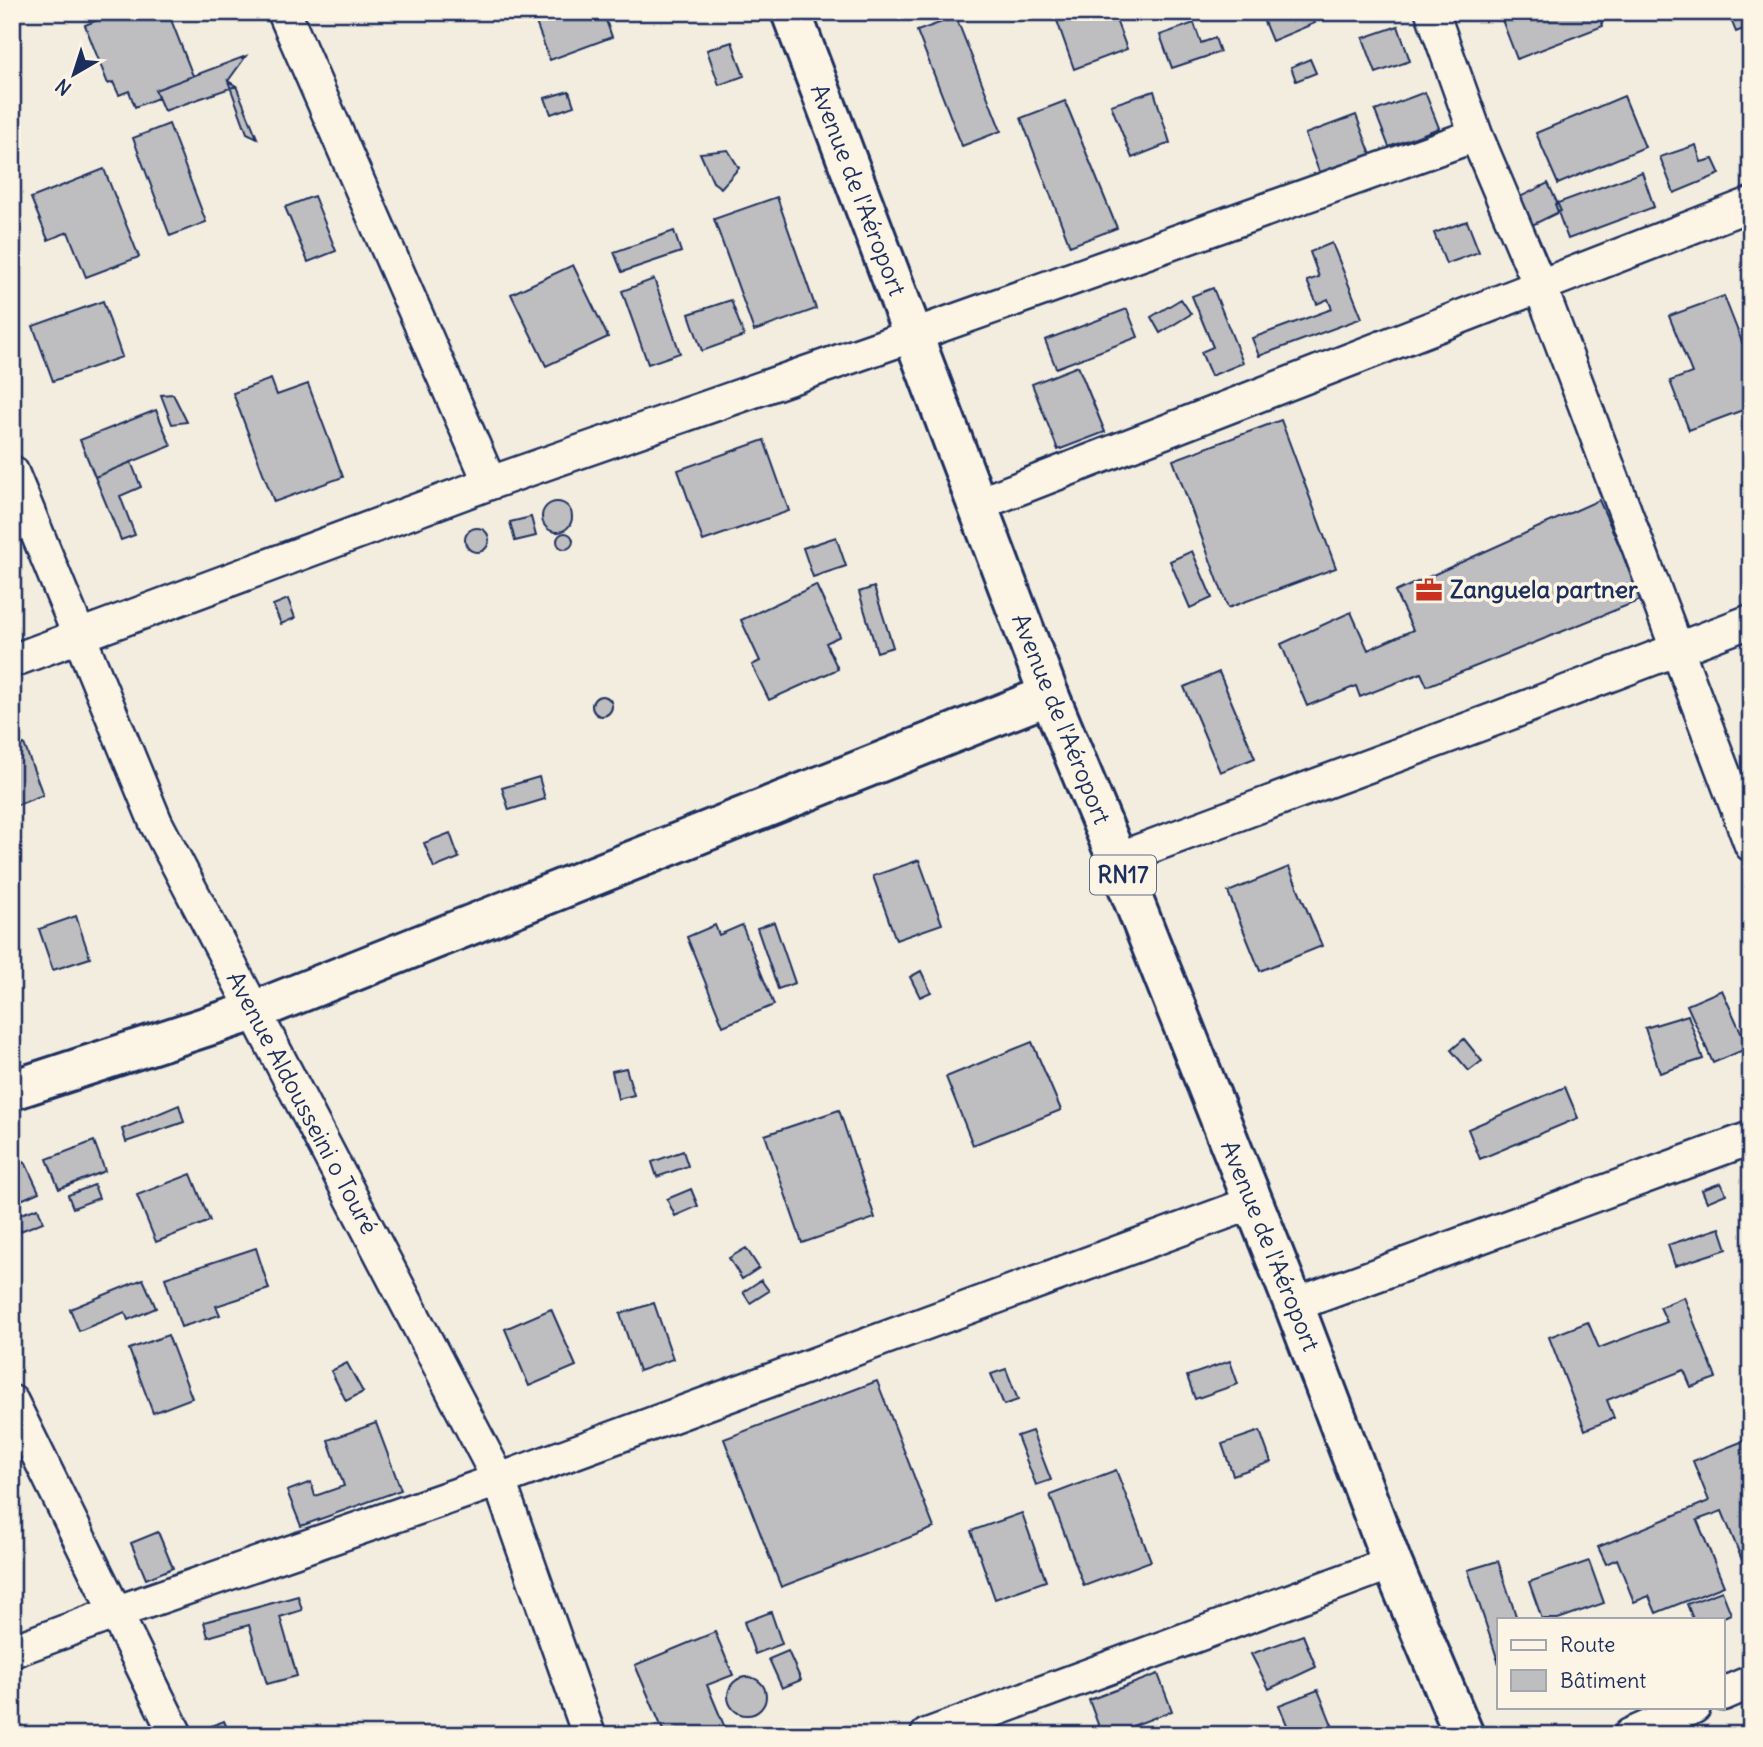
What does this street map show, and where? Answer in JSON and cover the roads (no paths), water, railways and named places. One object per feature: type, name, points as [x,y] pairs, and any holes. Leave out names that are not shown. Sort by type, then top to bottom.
[{"type":"main road","name":"Avenue de l'Aéroport","points":[[791,12],[1049,695],[1294,1304],[1392,1563],[1464,1735]]},
{"type":"main road","points":[[12,1090],[254,1011],[1049,695]]},
{"type":"street","points":[[284,12],[490,483]]},
{"type":"street","points":[[1432,12],[1476,135],[1540,286],[1751,845]]},
{"type":"street","points":[[12,661],[490,483],[1476,135]]},
{"type":"street","points":[[976,505],[1751,204]]},
{"type":"street","name":"Avenue Aldousseini o Touré","points":[[12,472],[156,823],[499,1480],[589,1735]]},
{"type":"street","points":[[1117,859],[1751,621]]},
{"type":"street","points":[[1294,1304],[1751,1138]]},
{"type":"street","points":[[12,1651],[499,1480],[1252,1203]]},
{"type":"street","points":[[12,1402],[176,1735]]},
{"type":"street","points":[[927,1735],[1392,1563]]},
{"type":"street","points":[[1724,1694],[1751,1682]]},
{"type":"street","points":[[1630,1735],[1692,1708]]},
{"type":"place","name":"Zanguela partner","points":[[1429,590]]}]
